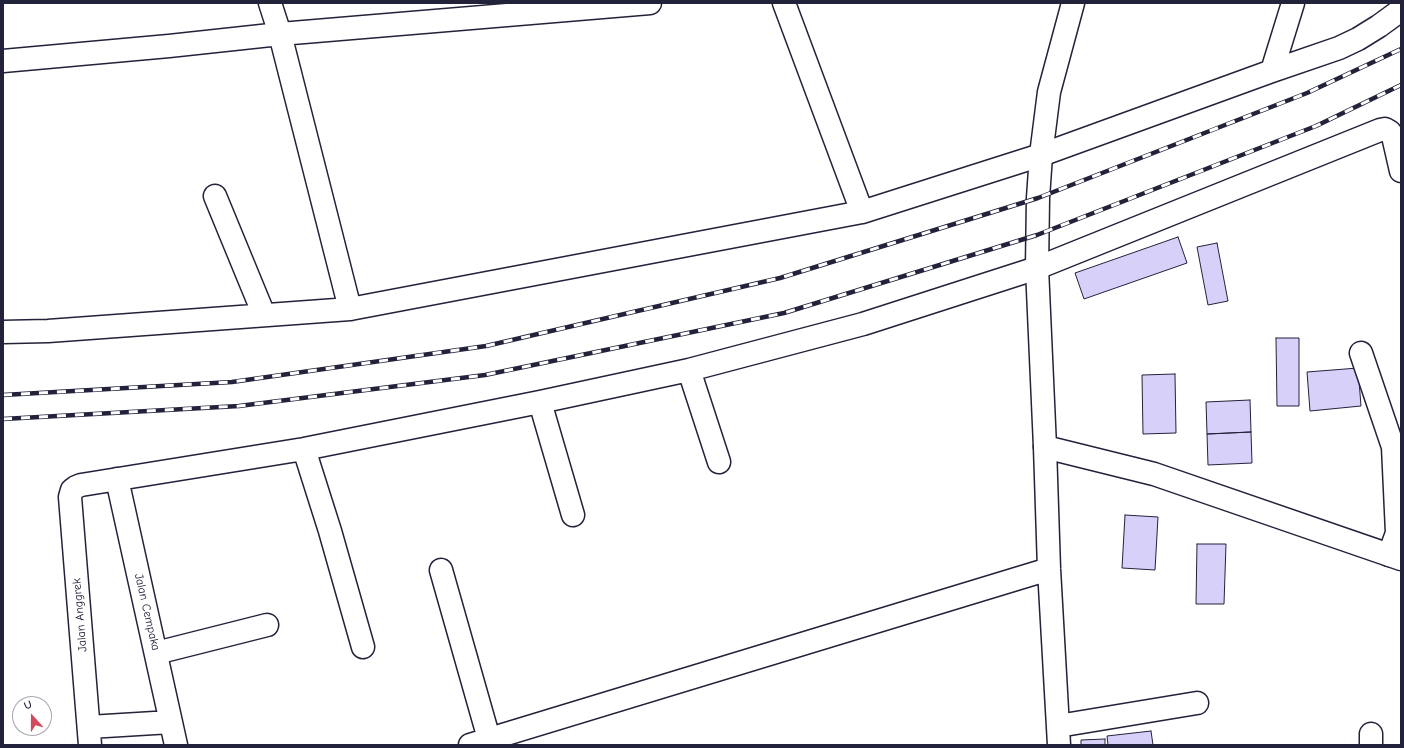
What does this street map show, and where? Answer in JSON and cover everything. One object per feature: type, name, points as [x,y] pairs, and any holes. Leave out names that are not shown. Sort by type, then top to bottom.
[{"type":"street","points":[[270,3],[280,34],[350,309]]},
{"type":"street","points":[[3,61],[280,34],[650,3]]},
{"type":"street","points":[[784,3],[862,212]]},
{"type":"street","points":[[1073,3],[1050,92],[1041,155],[1038,198],[1037,268],[1049,569],[1058,736],[1197,703]]},
{"type":"street","points":[[1272,71],[1293,3]]},
{"type":"street","points":[[3,332],[48,331],[350,309],[862,212],[1041,155],[1339,48],[1358,39],[1401,10]]},
{"type":"street","points":[[118,480],[304,449],[540,402],[689,370],[862,324],[1037,268],[1380,130],[1385,129],[1393,136],[1401,171]]},
{"type":"street","points":[[215,196],[264,316]]},
{"type":"street","points":[[1045,447],[1154,474],[1395,557],[1397,533],[1393,447],[1360,353]]},
{"type":"street","points":[[689,370],[719,462]]},
{"type":"street","points":[[540,402],[574,515]]},
{"type":"street","points":[[304,449],[330,531],[363,647]]},
{"type":"street","name":"Jalan Anggrek","points":[[90,736],[70,497],[72,490],[81,485],[118,480]]},
{"type":"street","name":"Jalan Cempaka","points":[[118,480],[176,745]]},
{"type":"street","points":[[441,570],[480,742],[1049,569]]},
{"type":"street","points":[[156,653],[267,625]]},
{"type":"street","points":[[90,736],[171,722]]},
{"type":"building","points":[[1178,237],[1187,263],[1084,299],[1075,273]]},
{"type":"building","points":[[1217,243],[1228,301],[1208,305],[1197,247]]},
{"type":"building","points":[[1276,338],[1299,338],[1299,406],[1277,406]]},
{"type":"building","points":[[1358,368],[1361,406],[1310,411],[1307,372]]},
{"type":"building","points":[[1175,374],[1176,433],[1143,434],[1142,375]]},
{"type":"building","points":[[1250,400],[1251,432],[1207,434],[1206,402]]},
{"type":"building","points":[[1251,432],[1252,463],[1208,465],[1207,434]]},
{"type":"building","points":[[1125,515],[1158,517],[1155,570],[1122,568]]},
{"type":"building","points":[[1197,544],[1226,544],[1224,604],[1196,604]]},
{"type":"building","points":[[1151,731],[1153,745],[1108,745],[1107,736]]},
{"type":"building","points":[[1105,739],[1105,745],[1081,745],[1081,740]]},
{"type":"railway","points":[[3,395],[232,382],[486,346],[780,278],[1038,198],[1307,93],[1401,49]]},
{"type":"railway","points":[[3,419],[239,406],[485,375],[784,313],[1037,235],[1316,126],[1401,85]]}]
